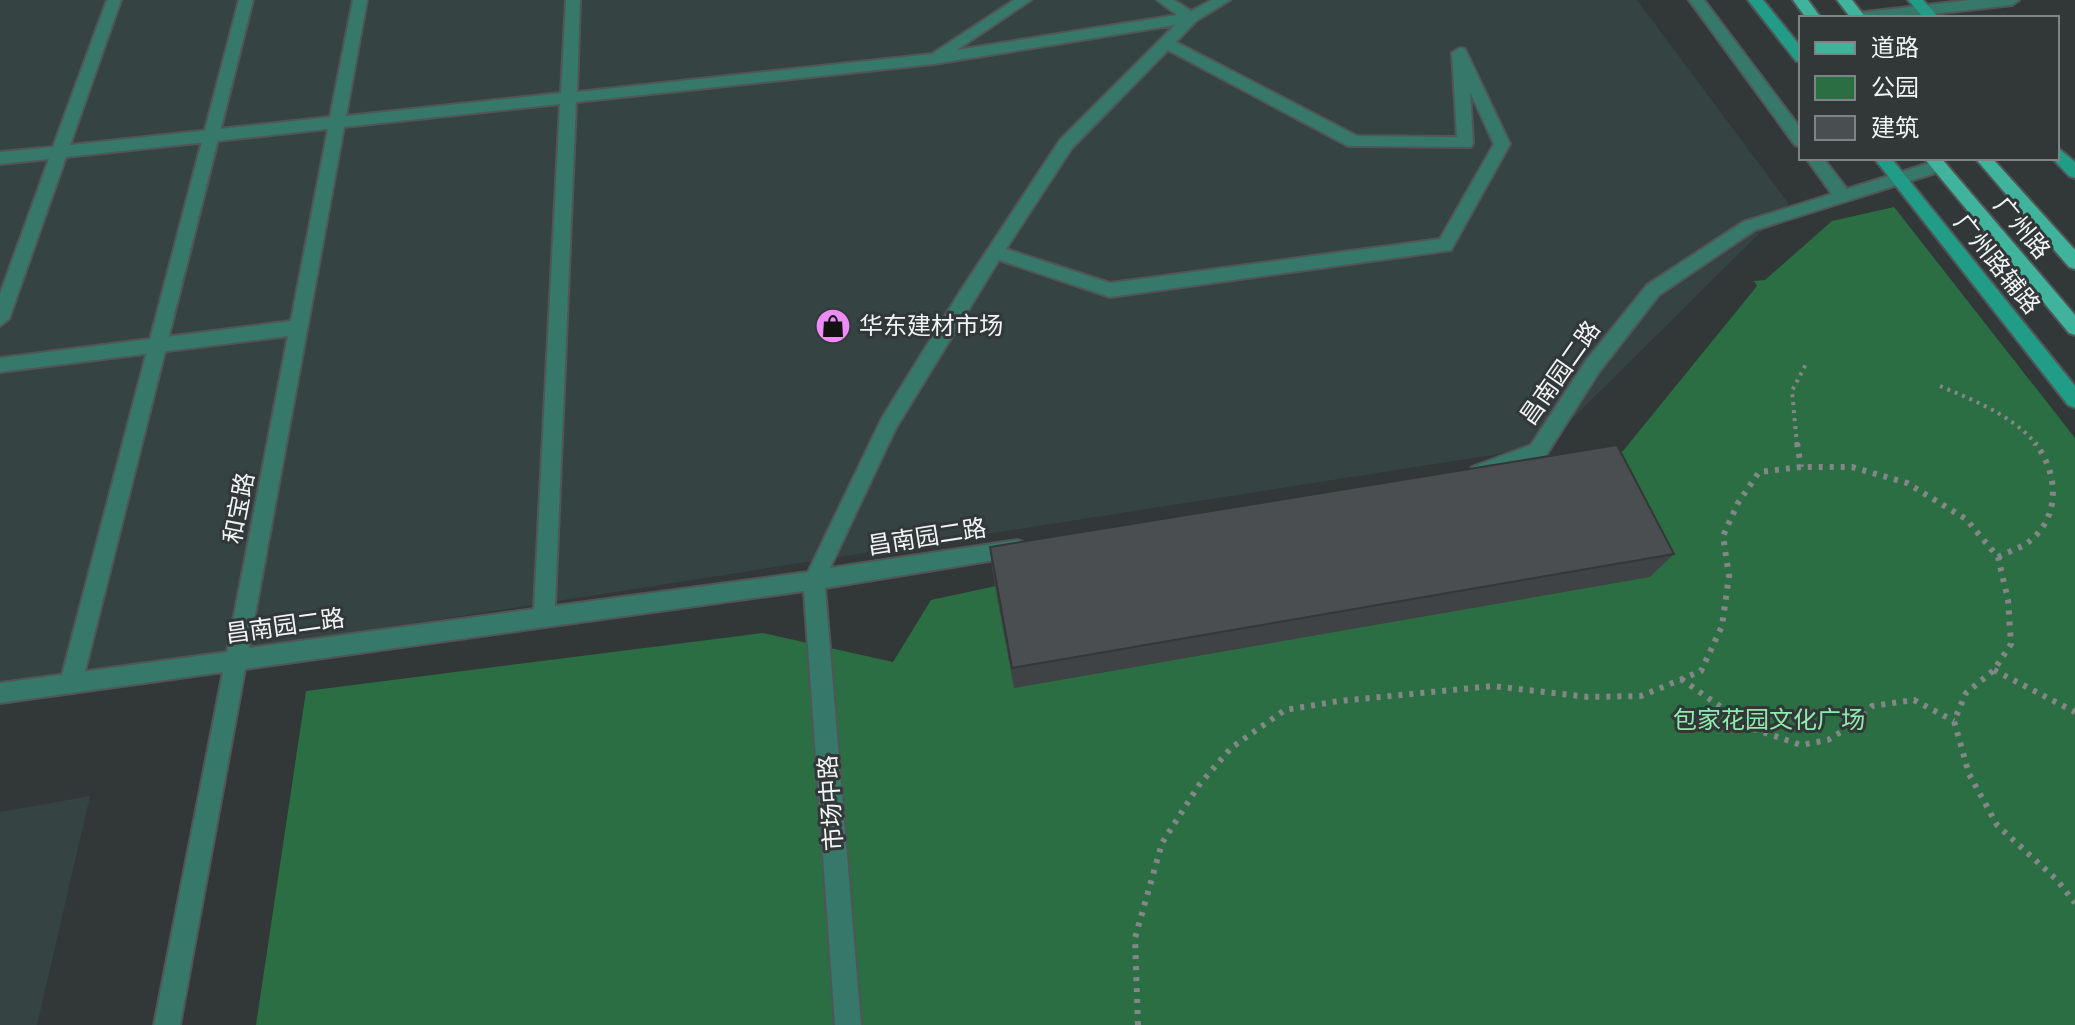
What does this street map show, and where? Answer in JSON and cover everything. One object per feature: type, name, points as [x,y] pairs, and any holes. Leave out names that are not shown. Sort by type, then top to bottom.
[{"type":"main road","points":[[1755,0],[1799,55]]},
{"type":"main road","points":[[1800,0],[1812,16]]},
{"type":"main road","points":[[1844,0],[1856,16]]},
{"type":"main road","points":[[2059,155],[2075,172]]},
{"type":"main road","name":"广州路辅路","points":[[1884,160],[2075,400]]},
{"type":"main road","name":"广州路","points":[[1985,160],[2075,262]]},
{"type":"main road","name":"广州路","points":[[1936,162],[2075,328]]},
{"type":"street","points":[[0,319],[114,0]]},
{"type":"street","points":[[71,683],[246,0]]},
{"type":"street","name":"和宝路","points":[[167,1025],[360,0]]},
{"type":"street","points":[[544,617],[573,0]]},
{"type":"street","points":[[934,59],[1024,0]]},
{"type":"street","points":[[1164,0],[1191,18]]},
{"type":"street","points":[[814,580],[889,424],[1066,144],[1191,18],[1223,0]]},
{"type":"street","points":[[1696,0],[1799,138]]},
{"type":"street","points":[[1873,16],[2012,0]]},
{"type":"street","points":[[0,158],[934,59],[1191,18]]},
{"type":"street","points":[[995,252],[1110,290],[1445,245],[1502,144],[1460,53],[1465,143],[1354,142],[1167,43]]},
{"type":"street","points":[[1816,160],[1843,196]]},
{"type":"street","name":"昌南园二路","points":[[1454,482],[1538,451],[1592,367],[1653,290],[1749,226],[1898,179],[1936,162]]},
{"type":"street","points":[[0,365],[300,327]]},
{"type":"street","name":"昌南园二路","points":[[0,693],[1032,547]]},
{"type":"street","name":"市场中路","points":[[814,580],[848,1025]]},
{"type":"path","points":[[1801,467],[1794,429],[1792,391],[1807,362]]},
{"type":"path","points":[[1940,386],[1990,408],[2031,438],[2054,480],[2053,511],[2032,539],[1998,557]]},
{"type":"path","points":[[1136,1025],[1135,938],[1162,843],[1199,785],[1231,748],[1285,710],[1339,701],[1493,686],[1588,697],[1641,696],[1701,671],[1722,626],[1729,576],[1723,536],[1738,503],[1759,472],[1801,467],[1852,467],[1907,483],[1966,519],[1998,557],[2008,600],[2011,644],[1994,670],[1966,693],[1954,721],[1969,774],[1997,825],[2057,880],[2075,903]]},
{"type":"path","points":[[1994,670],[2075,712]]},
{"type":"path","points":[[1681,679],[1751,728],[1801,745],[1828,740],[1852,725],[1872,706],[1914,700],[1954,721]]},
{"type":"shaded area","name":"华东建材市场","points":[[0,0],[1637,0],[1789,204],[1544,447],[0,688]]},
{"type":"shaded area","points":[[90,796],[37,1025],[0,1025],[0,812]]},
{"type":"green space","name":"包家花园文化广场","points":[[1894,207],[2075,438],[2075,1025],[256,1025],[306,691],[763,633],[893,662],[931,600],[1623,451],[1757,286],[1754,281],[1765,280],[1832,221]]},
{"type":"building","points":[[1617,445],[1674,554],[1012,668],[990,547]]},
{"type":"place","name":"华东建材市场","points":[[833,326]]}]
